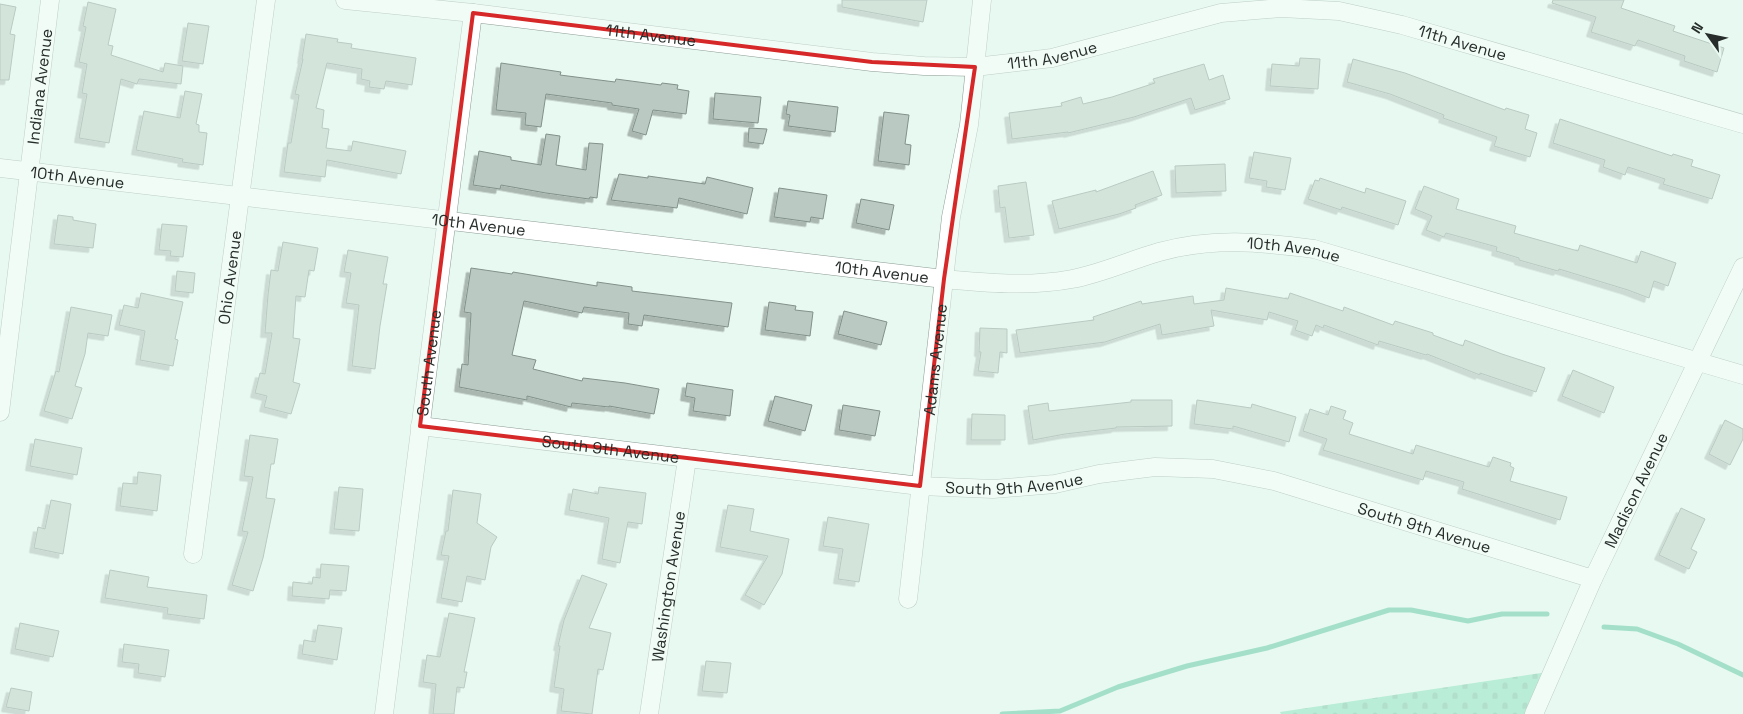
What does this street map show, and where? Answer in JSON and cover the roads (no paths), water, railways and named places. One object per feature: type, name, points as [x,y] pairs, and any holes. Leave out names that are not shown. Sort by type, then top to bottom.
[{"type":"street","name":"Indiana Avenue","points":[[0,412],[50,0]]},
{"type":"street","name":"Ohio Avenue","points":[[193,554],[266,0]]},
{"type":"street","name":"11th Avenue","points":[[345,0],[473,13],[872,62],[976,67],[1052,58],[1221,13],[1281,8],[1339,11],[1402,24],[1743,124]]},
{"type":"street","name":"Adams Avenue","points":[[908,599],[951,217],[969,125],[982,0]]},
{"type":"street","name":"South Avenue","points":[[384,714],[473,13]]},
{"type":"street","name":"10th Avenue","points":[[0,168],[944,280],[1010,284],[1072,279],[1160,251],[1193,244],[1253,241],[1314,249],[1743,375]]},
{"type":"street","name":"Madison Avenue","points":[[1534,714],[1593,579],[1743,267]]},
{"type":"street","name":"South 9th Avenue","points":[[420,426],[920,486],[993,489],[1055,484],[1099,474],[1156,467],[1213,469],[1274,482],[1593,579]]},
{"type":"street","name":"Washington Avenue","points":[[648,714],[687,459]]},
{"type":"waterway","points":[[1002,714],[1060,711],[1118,687],[1187,666],[1267,648],[1389,610],[1411,610],[1468,621],[1502,614],[1547,614]]},
{"type":"waterway","points":[[1604,627],[1637,629],[1678,644],[1743,675]]}]
